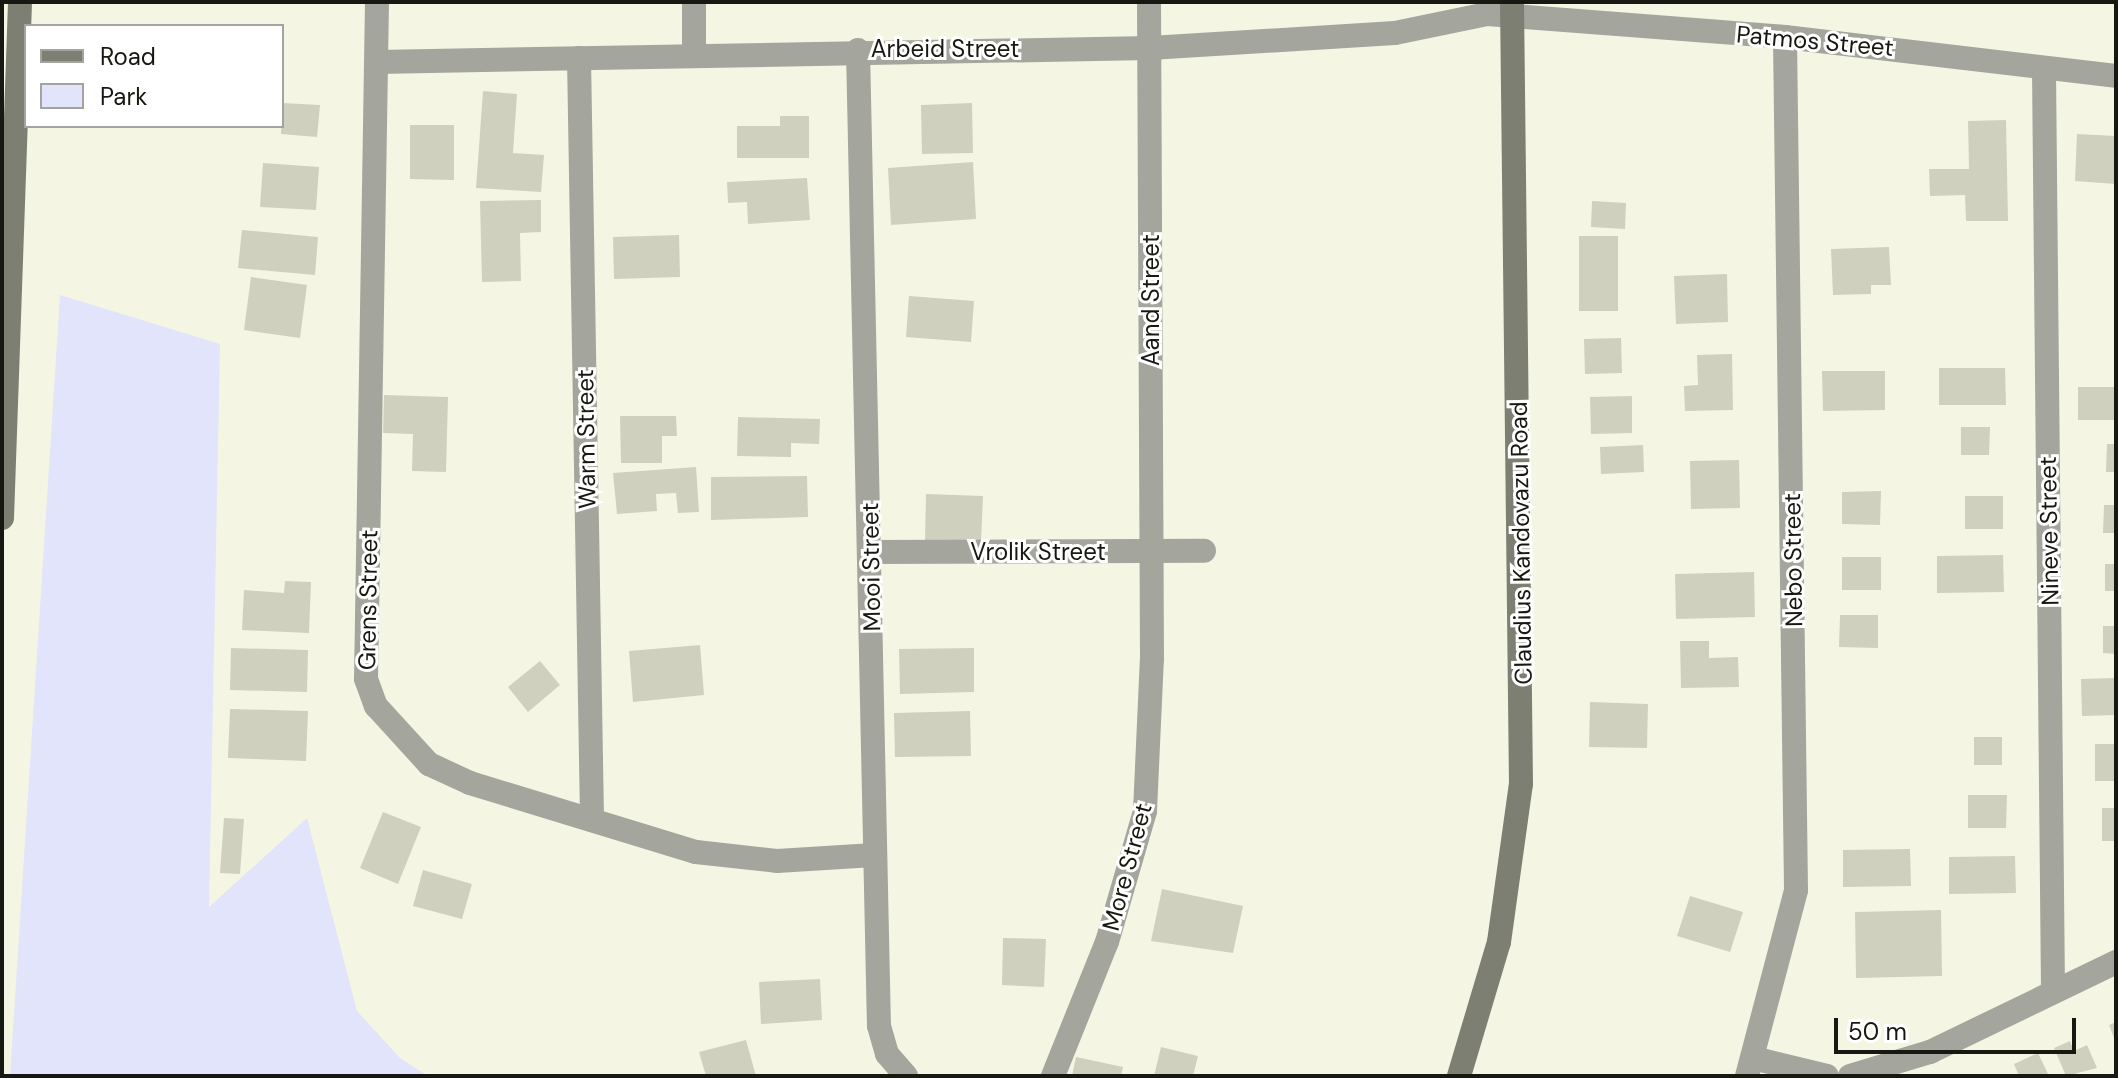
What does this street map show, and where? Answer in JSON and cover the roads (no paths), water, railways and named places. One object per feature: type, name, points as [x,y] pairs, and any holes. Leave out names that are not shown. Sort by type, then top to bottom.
[{"type":"street","points":[[2,518],[20,2]]},
{"type":"street","name":"Grens Street","points":[[377,2],[366,679],[396,735],[429,764],[592,820],[736,860],[874,855]]},
{"type":"street","points":[[694,2],[694,51]]},
{"type":"street","name":"Aand Street","points":[[1149,2],[1151,551]]},
{"type":"street","name":"Arbeid Street","points":[[377,62],[579,58],[694,51],[1150,48],[1395,33],[1512,8]]},
{"type":"street","name":"Patmos Street","points":[[1512,8],[2116,76]]},
{"type":"street","name":"Claudius Kandovazu Road","points":[[1459,1076],[1499,942],[1521,784],[1512,8]]},
{"type":"street","name":"Nebo Street","points":[[1750,1067],[1796,890],[1785,37]]},
{"type":"street","name":"Mooi Street","points":[[858,50],[872,552],[874,855],[879,1026],[906,1076]]},
{"type":"street","name":"Warm Street","points":[[579,58],[592,820]]},
{"type":"street","name":"Nineve Street","points":[[2044,70],[2053,992]]},
{"type":"street","name":"More Street","points":[[1053,1076],[1107,942],[1145,811],[1151,551]]},
{"type":"street","name":"Vrolik Street","points":[[872,552],[1204,551]]},
{"type":"street","points":[[1850,1076],[1930,1052],[2116,962]]},
{"type":"street","points":[[1750,1067],[1827,1076]]}]
